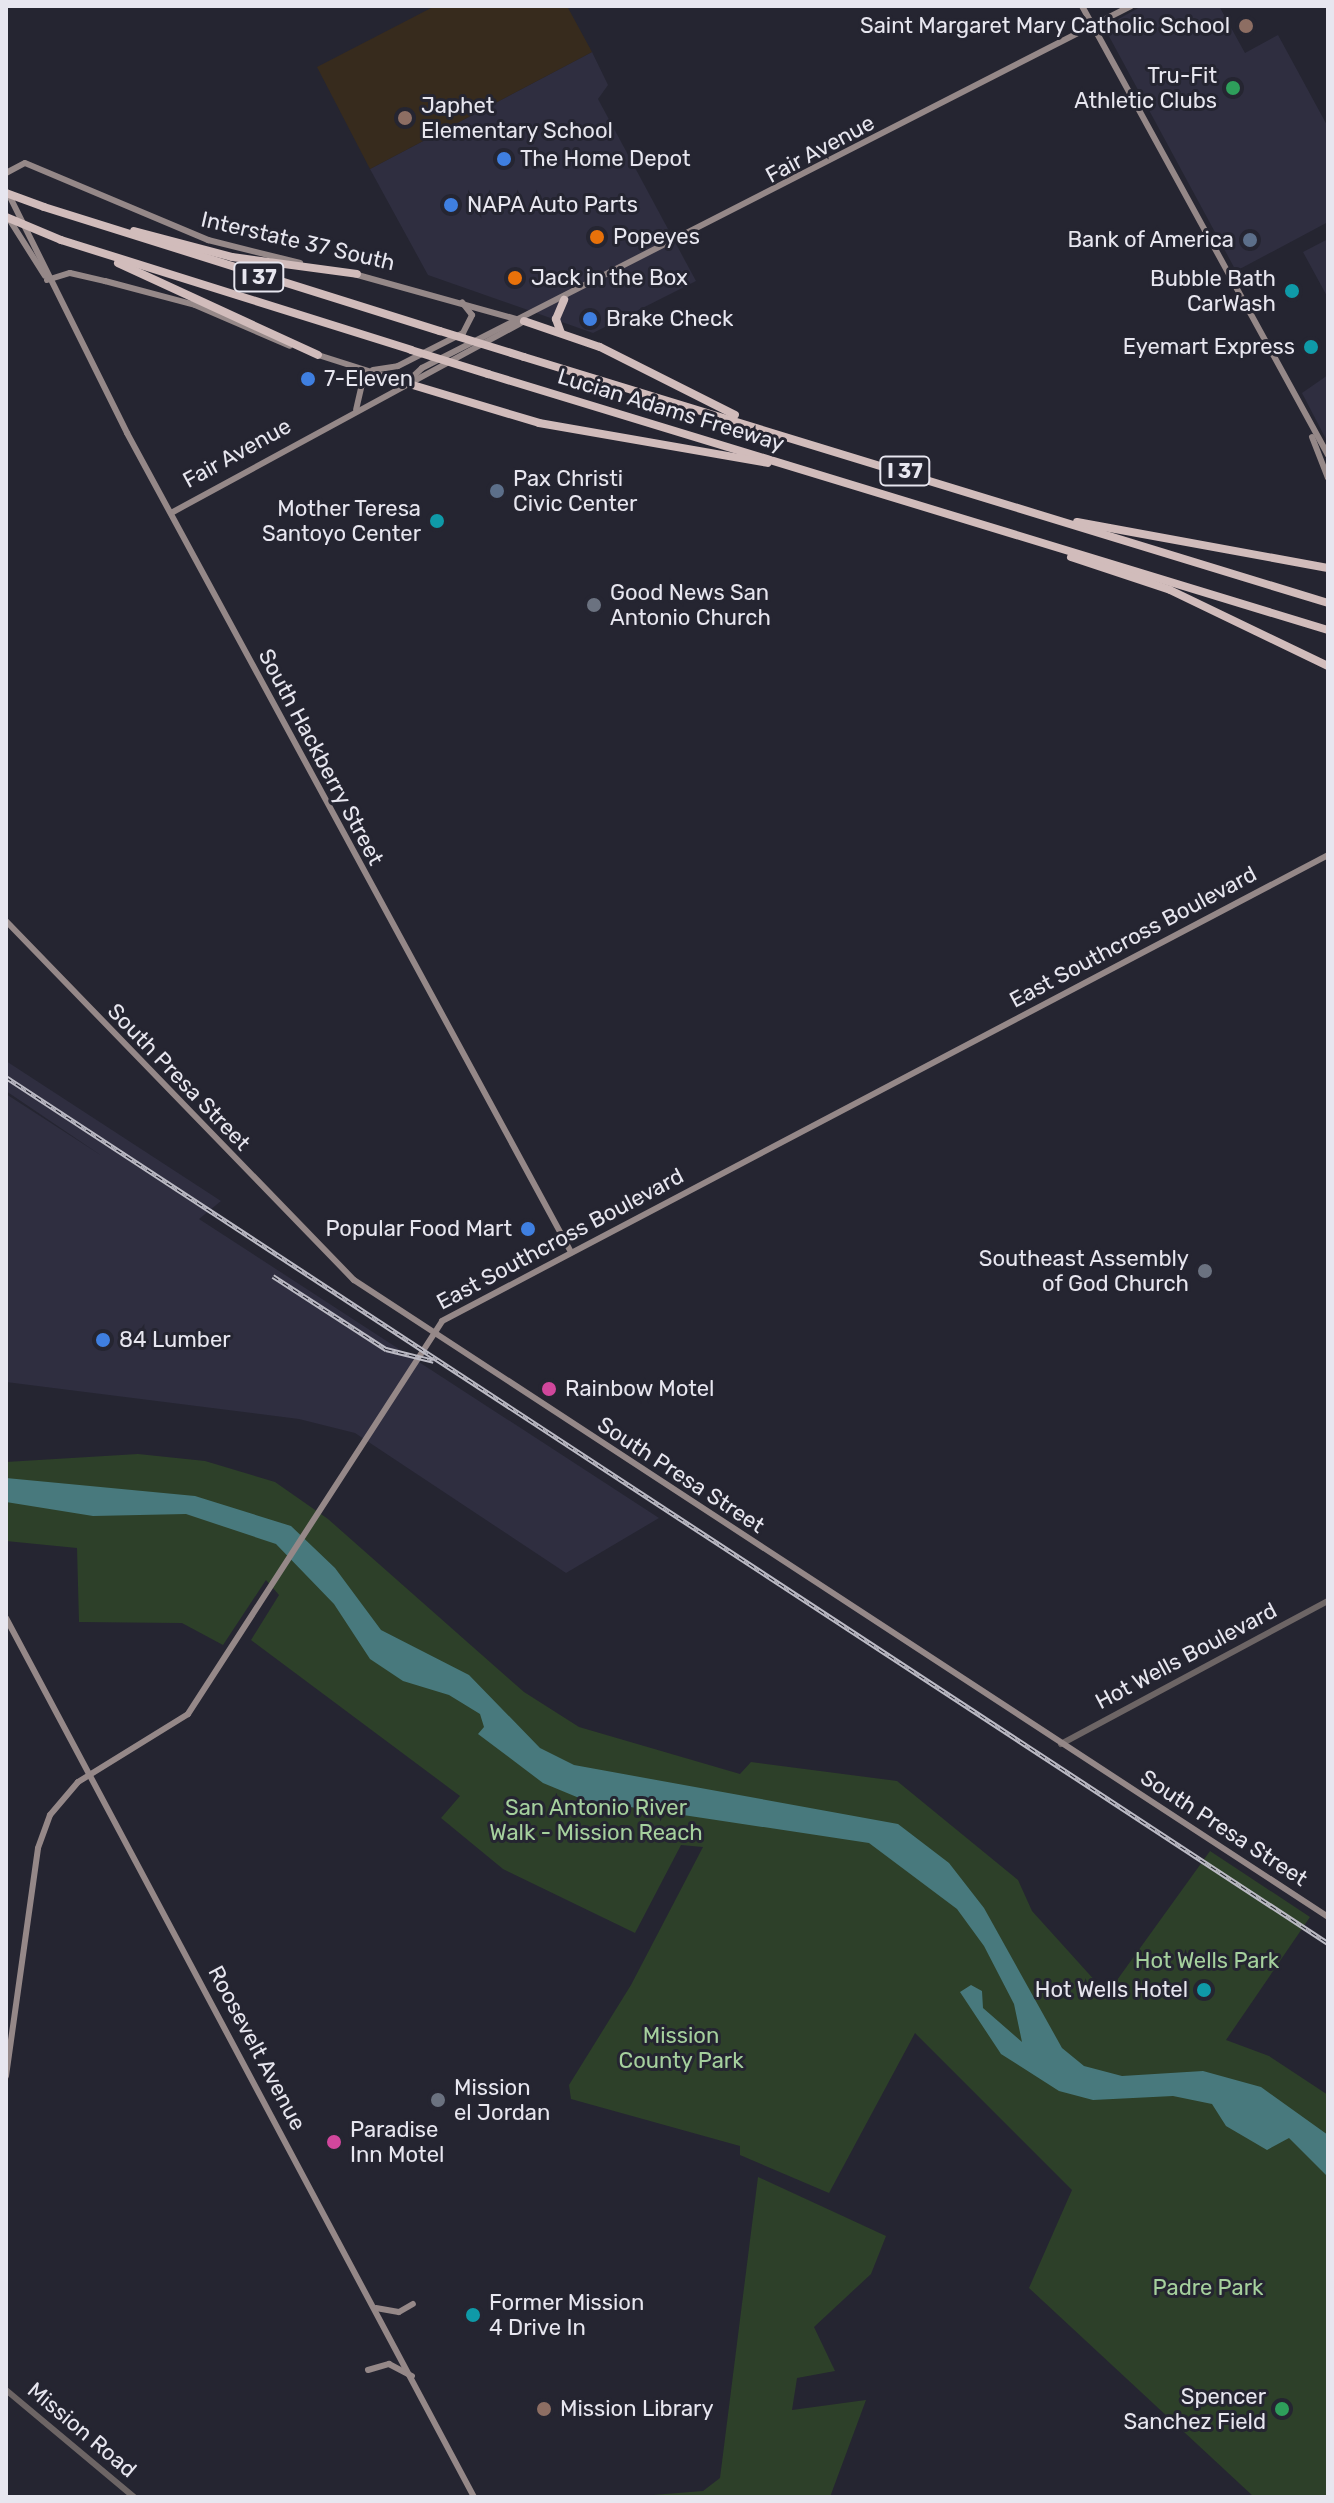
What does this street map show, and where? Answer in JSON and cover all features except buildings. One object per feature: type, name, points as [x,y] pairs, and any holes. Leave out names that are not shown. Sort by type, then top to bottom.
[{"type":"highway","name":"Lucian Adams Freeway","points":[[6,191],[79,219],[1328,603]]},
{"type":"highway","name":"Lucian Adams Freeway","points":[[6,215],[61,240],[411,350],[1328,630]]},
{"type":"highway","points":[[79,219],[232,257],[357,274]]},
{"type":"highway","points":[[81,246],[318,355]]},
{"type":"highway","points":[[561,333],[556,319],[564,300]]},
{"type":"highway","points":[[524,321],[561,333],[684,385],[746,422]]},
{"type":"highway","points":[[406,383],[539,423],[800,469]]},
{"type":"highway","points":[[1063,521],[1326,566]]},
{"type":"highway","points":[[1041,543],[1192,599],[1328,666]]},
{"type":"main road","points":[[1082,6],[1311,432],[1328,478]]},
{"type":"main road","name":"Fair Avenue","points":[[171,513],[406,383],[422,368],[524,321],[1131,6]]},
{"type":"main road","name":"Interstate 37 South","points":[[6,173],[25,163],[208,240],[457,298],[524,321]]},
{"type":"main road","name":"South Hackberry Street","points":[[6,191],[46,278],[171,513],[571,1252]]},
{"type":"main road","name":"South Hackberry Street","points":[[6,215],[46,278]]},
{"type":"main road","points":[[46,278],[77,274],[180,301],[318,355],[406,383]]},
{"type":"main road","points":[[365,371],[398,366],[463,333],[472,315],[457,298]]},
{"type":"main road","points":[[350,366],[362,384],[356,410]]},
{"type":"main road","points":[[1311,432],[1328,455]]},
{"type":"main road","name":"East Southcross Boulevard","points":[[6,2076],[41,1835],[61,1797],[91,1773],[188,1714],[448,1317],[1328,855]]},
{"type":"main road","name":"South Presa Street","points":[[6,921],[336,1265],[434,1334],[1328,1917]]},
{"type":"main road","name":"Roosevelt Avenue","points":[[6,1618],[413,2377],[474,2497]]},
{"type":"main road","points":[[376,2308],[399,2312],[413,2304]]},
{"type":"main road","points":[[368,2370],[389,2364],[413,2377]]},
{"type":"street","name":"Hot Wells Boulevard","points":[[1061,1744],[1328,1601]]},
{"type":"street","name":"Mission Road","points":[[6,2390],[134,2497]]},
{"type":"shaded area","name":"Japhet Elementary School","points":[[435,6],[567,6],[592,52],[370,169],[317,67]]},
{"type":"shaded area","points":[[1142,6],[1219,6],[1245,53],[1278,35],[1328,127],[1328,222],[1236,271],[1104,27]]},
{"type":"shaded area","points":[[592,52],[608,85],[598,99],[696,281],[593,333],[428,275],[370,169]]},
{"type":"shaded area","points":[[1328,239],[1328,298],[1303,252]]},
{"type":"shaded area","points":[[1328,375],[1328,443],[1302,393]]},
{"type":"shaded area","points":[[6,1061],[221,1201],[199,1219],[659,1518],[566,1573],[355,1433],[299,1419],[6,1382],[6,1094],[102,1156],[6,1091]]},
{"type":"shaded area","points":[[6,1478],[195,1496],[291,1526],[335,1568],[381,1630],[469,1675],[540,1748],[574,1765],[898,1824],[949,1863],[984,1908],[1062,2048],[1084,2066],[1122,2076],[1203,2071],[1261,2087],[1328,2135],[1328,2177],[1289,2138],[1267,2150],[1226,2126],[1212,2104],[1173,2096],[1093,2100],[1059,2091],[1001,2054],[960,1992],[971,1985],[982,1991],[983,2008],[1022,2042],[1014,2004],[984,1946],[957,1909],[869,1843],[584,1800],[543,1783],[478,1734],[484,1727],[480,1714],[449,1695],[403,1681],[370,1659],[334,1604],[276,1544],[186,1514],[93,1516],[6,1502]]},
{"type":"green space","points":[[138,1454],[205,1461],[275,1482],[328,1519],[524,1692],[579,1727],[740,1774],[751,1762],[897,1781],[1018,1880],[1032,1911],[1107,1994],[1210,1851],[1310,1917],[1226,2040],[1269,2056],[1328,2095],[1328,2497],[1254,2497],[1029,2288],[1072,2190],[915,2033],[829,2193],[740,2155],[740,2146],[571,2099],[569,2085],[631,1985],[703,1847],[681,1845],[635,1933],[503,1869],[441,1818],[460,1796],[251,1640],[279,1595],[266,1580],[223,1645],[182,1623],[79,1622],[77,1548],[6,1541],[6,1462]]},
{"type":"green space","points":[[758,2177],[886,2236],[871,2274],[814,2327],[835,2371],[797,2378],[792,2410],[866,2400],[830,2497],[628,2497],[703,2491],[720,2478]]},
{"type":"railway","points":[[6,1077],[1328,1943]]},
{"type":"railway","points":[[273,1276],[386,1349],[434,1361]]},
{"type":"place","name":"Saint Margaret Mary Catholic School","points":[[1246,26]]},
{"type":"place","name":"Tru-Fit Athletic Clubs","points":[[1233,88]]},
{"type":"place","name":"Japhet Elementary School","points":[[405,118]]},
{"type":"place","name":"The Home Depot","points":[[504,159]]},
{"type":"place","name":"NAPA Auto Parts","points":[[451,205]]},
{"type":"place","name":"Popeyes","points":[[597,237]]},
{"type":"place","name":"Bank of America","points":[[1250,240]]},
{"type":"place","name":"Jack in the Box","points":[[515,278]]},
{"type":"place","name":"Bubble Bath CarWash","points":[[1292,291]]},
{"type":"place","name":"Brake Check","points":[[590,319]]},
{"type":"place","name":"Eyemart Express","points":[[1311,347]]},
{"type":"place","name":"7-Eleven","points":[[308,379]]},
{"type":"place","name":"Pax Christi Civic Center","points":[[497,491]]},
{"type":"place","name":"Mother Teresa Santoyo Center","points":[[437,521]]},
{"type":"place","name":"Good News San Antonio Church","points":[[594,605]]},
{"type":"place","name":"Popular Food Mart","points":[[528,1229]]},
{"type":"place","name":"Southeast Assembly of God Church","points":[[1205,1271]]},
{"type":"place","name":"84 Lumber","points":[[103,1340]]},
{"type":"place","name":"Rainbow Motel","points":[[549,1389]]},
{"type":"place","name":"Hot Wells Hotel","points":[[1204,1990]]},
{"type":"place","name":"Mission el Jordan","points":[[438,2100]]},
{"type":"place","name":"Paradise Inn Motel","points":[[334,2142]]},
{"type":"place","name":"Former Mission 4 Drive In","points":[[473,2315]]},
{"type":"place","name":"Mission Library","points":[[544,2409]]},
{"type":"place","name":"Spencer Sanchez Field","points":[[1282,2409]]},
{"type":"park label","name":"San Antonio River Walk - Mission Reach","points":[[596,1820]]},
{"type":"park label","name":"Hot Wells Park","points":[[1207,1961]]},
{"type":"park label","name":"Mission County Park","points":[[681,2048]]},
{"type":"park label","name":"Padre Park","points":[[1208,2288]]}]
